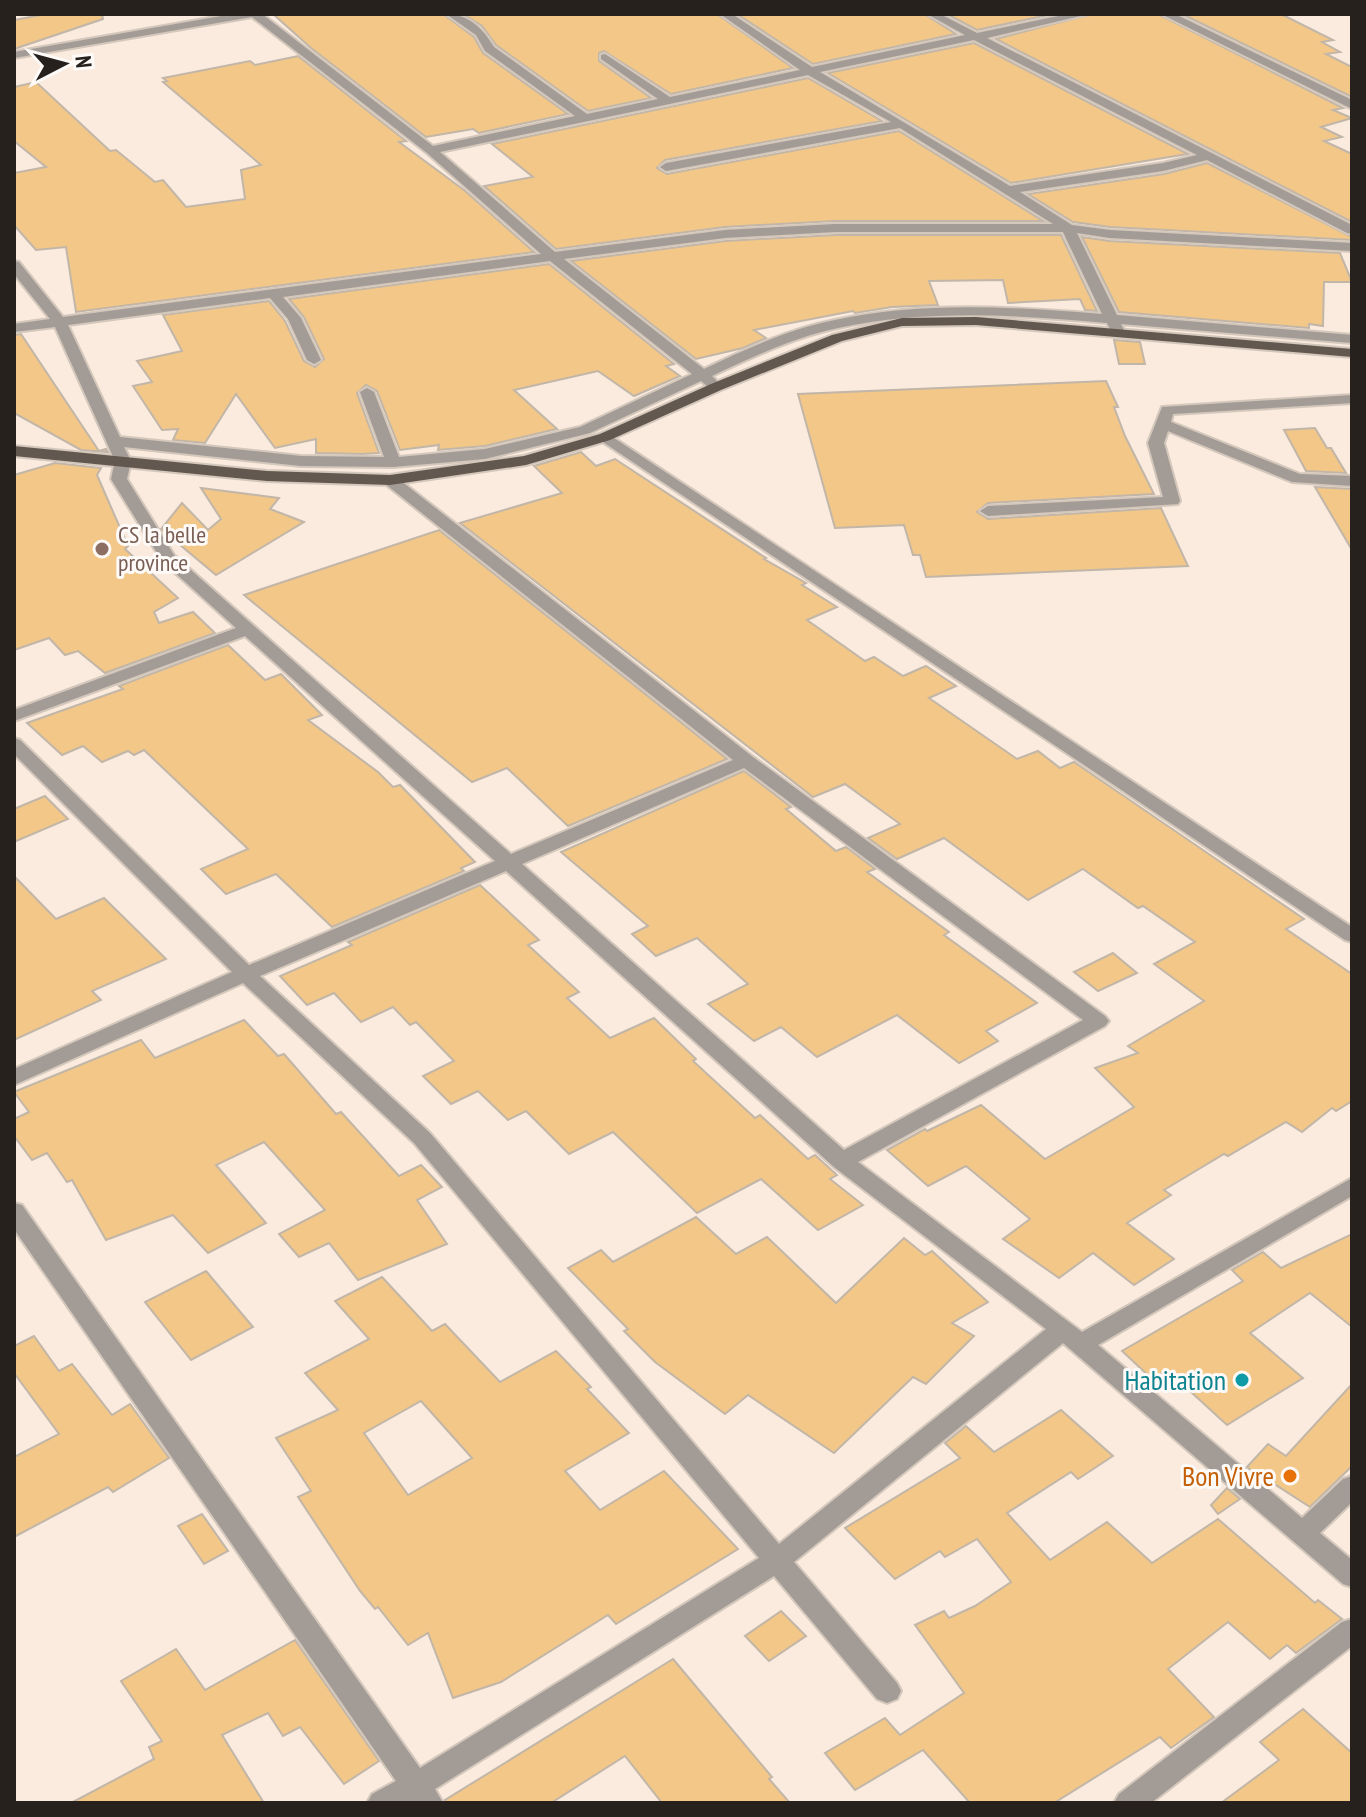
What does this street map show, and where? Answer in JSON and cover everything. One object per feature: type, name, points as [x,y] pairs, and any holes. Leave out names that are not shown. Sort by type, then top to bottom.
[{"type":"main road","points":[[14,451],[267,476],[391,471],[526,460],[605,437],[716,387],[837,338],[902,322],[976,321],[1116,328],[1352,353]]},
{"type":"street","points":[[14,55],[253,14],[431,150],[550,255],[705,375],[716,387]]},
{"type":"street","points":[[451,14],[480,33],[489,49],[585,118]]},
{"type":"street","points":[[725,14],[811,72],[1011,190],[1068,228],[1116,328]]},
{"type":"street","points":[[932,14],[1352,230]]},
{"type":"street","points":[[431,150],[1084,14]]},
{"type":"street","points":[[1166,14],[1352,105]]},
{"type":"street","points":[[605,57],[668,101]]},
{"type":"street","points":[[666,167],[902,124]]},
{"type":"street","points":[[1011,190],[1163,167],[1208,156]]},
{"type":"street","points":[[14,328],[725,234],[835,228],[1068,228],[1110,234],[1352,247]]},
{"type":"street","points":[[17,273],[60,323],[123,461],[119,479],[168,558],[842,1161],[1072,1336],[1352,1576]]},
{"type":"street","points":[[274,294],[294,318],[314,360]]},
{"type":"street","points":[[113,441],[391,471],[485,454],[585,430],[767,345],[835,324],[915,312],[1001,310],[1116,328],[1352,339]]},
{"type":"street","points":[[367,392],[391,471],[746,761],[1098,1021],[842,1161]]},
{"type":"street","points":[[988,511],[1172,501],[1156,443],[1167,410],[1352,399]]},
{"type":"street","points":[[1163,424],[1298,479],[1352,481]]},
{"type":"street","points":[[605,437],[1352,936]]},
{"type":"street","points":[[14,716],[245,630]]},
{"type":"street","points":[[14,744],[246,974],[422,1138],[887,1691]]},
{"type":"street","points":[[14,1078],[246,974],[508,865],[746,761]]},
{"type":"street","points":[[382,1803],[422,1794],[776,1561],[1072,1336],[1352,1186]]},
{"type":"street","points":[[14,1211],[422,1794]]},
{"type":"street","points":[[1303,1534],[1352,1486]]},
{"type":"street","points":[[1129,1803],[1352,1630]]},
{"type":"building","points":[[46,14],[102,14],[103,19],[14,49],[14,20]]},
{"type":"building","points":[[273,14],[443,14],[474,37],[483,53],[568,114],[479,133],[473,129],[426,137],[311,48]]},
{"type":"building","points":[[463,14],[717,14],[793,68],[671,94],[604,51],[599,53],[599,61],[651,98],[588,111],[496,45],[482,26]]},
{"type":"building","points":[[737,14],[924,14],[956,34],[813,64]]},
{"type":"building","points":[[947,14],[1053,14],[977,30]]},
{"type":"building","points":[[1092,14],[1158,14],[1343,108],[1333,110],[1352,118],[1321,127],[1342,137],[1324,141],[1352,154],[1352,222],[996,39]]},
{"type":"building","points":[[1182,14],[1281,14],[1333,40],[1322,42],[1340,52],[1326,54],[1352,67],[1352,97]]},
{"type":"building","points":[[974,43],[1188,154],[1011,183],[828,73]]},
{"type":"building","points":[[298,56],[406,141],[399,142],[464,190],[534,252],[76,312],[66,247],[36,250],[14,225],[14,173],[46,167],[14,141],[14,87],[36,82],[110,151],[116,150],[155,182],[163,180],[186,207],[245,199],[241,170],[261,165],[163,82],[167,81],[163,78],[250,61],[255,65]]},
{"type":"building","points":[[808,78],[882,121],[665,160],[657,168],[667,174],[899,131],[1043,221],[835,221],[725,227],[556,249],[484,186],[533,177],[492,144]]},
{"type":"building","points":[[1207,163],[1352,237],[1352,240],[1110,227],[1073,222],[1028,194],[1164,174]]},
{"type":"building","points":[[835,235],[1061,235],[1097,311],[1085,310],[1080,299],[1008,303],[1003,280],[929,281],[938,305],[853,311],[754,330],[766,338],[743,348],[696,359],[571,261],[725,241]]},
{"type":"building","points":[[1082,237],[1340,253],[1352,282],[1324,282],[1323,326],[1309,324],[1309,328],[1119,312]]},
{"type":"building","points":[[549,264],[674,364],[666,366],[680,376],[634,396],[598,371],[514,390],[557,429],[485,446],[438,450],[439,445],[400,450],[377,391],[366,385],[357,393],[379,453],[362,454],[316,453],[316,439],[275,448],[236,394],[205,443],[173,440],[178,429],[162,430],[133,386],[152,382],[137,361],[182,351],[163,315],[269,301],[285,321],[304,361],[315,367],[324,359],[304,317],[289,299]]},
{"type":"building","points":[[21,334],[99,451],[106,449],[108,452],[81,450],[14,413],[14,335]]},
{"type":"building","points":[[1114,340],[1140,342],[1145,364],[1119,364]]},
{"type":"building","points":[[1106,381],[1118,407],[1114,407],[1125,436],[1154,494],[988,503],[977,512],[988,519],[1161,508],[1188,566],[926,577],[920,555],[913,555],[904,525],[835,528],[798,394]]},
{"type":"building","points":[[1315,428],[1346,473],[1306,471],[1284,430]]},
{"type":"building","points":[[581,452],[596,466],[615,459],[764,559],[806,583],[802,585],[837,607],[807,620],[865,661],[874,657],[903,676],[926,666],[956,686],[929,698],[1017,759],[1038,751],[1060,768],[1074,762],[1304,919],[1286,929],[1352,974],[1352,1101],[1336,1111],[1332,1108],[1302,1132],[1286,1122],[1164,1190],[1171,1195],[1127,1223],[1174,1259],[1134,1285],[1093,1253],[1059,1278],[1003,1239],[1030,1219],[966,1166],[928,1186],[887,1150],[925,1129],[927,1131],[981,1105],[1045,1159],[1134,1107],[1095,1068],[1138,1053],[1128,1046],[1204,1001],[1154,964],[1195,942],[1143,906],[1138,908],[1083,869],[1028,900],[944,838],[897,859],[868,838],[900,824],[845,784],[813,797],[460,523],[562,493],[534,466]]},
{"type":"building","points":[[55,463],[101,468],[97,475],[128,546],[125,549],[178,598],[154,612],[159,623],[193,612],[215,633],[105,673],[78,651],[65,655],[49,638],[14,650],[14,475]]},
{"type":"building","points":[[1315,487],[1352,489],[1352,550]]},
{"type":"building","points":[[201,488],[279,498],[270,509],[304,522],[216,575],[161,529],[182,503],[208,530],[221,519]]},
{"type":"building","points":[[439,530],[727,759],[568,826],[507,768],[472,782],[244,595]]},
{"type":"building","points":[[228,645],[265,680],[281,674],[322,715],[308,720],[378,772],[393,787],[400,785],[475,862],[461,868],[464,871],[332,927],[276,874],[226,894],[201,869],[248,849],[144,750],[134,755],[128,751],[102,762],[83,746],[62,755],[27,723],[123,689],[119,686]]},
{"type":"building","points":[[744,771],[791,807],[786,809],[836,851],[846,847],[875,869],[867,872],[949,932],[944,935],[1037,1003],[986,1031],[998,1041],[959,1063],[897,1015],[817,1057],[781,1027],[754,1041],[708,1004],[748,984],[697,938],[656,956],[632,934],[648,926],[561,852]]},
{"type":"building","points":[[45,796],[68,819],[14,842],[14,809]]},
{"type":"building","points":[[14,876],[56,919],[104,898],[166,959],[92,991],[101,1000],[14,1040]]},
{"type":"building","points":[[480,885],[539,940],[528,945],[579,992],[567,998],[610,1038],[654,1018],[696,1059],[693,1061],[755,1118],[760,1115],[808,1159],[815,1155],[837,1175],[830,1179],[863,1205],[818,1230],[761,1179],[697,1213],[613,1132],[569,1154],[526,1111],[508,1120],[478,1091],[451,1104],[423,1076],[454,1061],[416,1022],[410,1025],[393,1007],[361,1022],[334,993],[307,1005],[280,976],[352,945],[348,942]]},
{"type":"building","points":[[1113,953],[1137,973],[1098,991],[1074,972]]},
{"type":"building","points":[[244,1020],[278,1056],[284,1054],[336,1114],[341,1112],[399,1176],[421,1165],[442,1187],[417,1200],[447,1244],[358,1280],[329,1243],[299,1257],[279,1234],[325,1210],[264,1142],[216,1165],[266,1223],[208,1253],[173,1215],[106,1240],[72,1180],[67,1182],[47,1153],[32,1160],[14,1136],[14,1119],[29,1112],[14,1092],[141,1040],[155,1058]]},
{"type":"building","points":[[696,1217],[736,1254],[767,1237],[836,1303],[904,1238],[925,1255],[932,1251],[988,1302],[952,1323],[974,1336],[926,1384],[913,1377],[834,1453],[748,1395],[725,1414],[655,1362],[624,1331],[628,1329],[568,1268],[601,1250],[613,1262]]},
{"type":"building","points":[[1352,1234],[1352,1327],[1310,1293],[1250,1333],[1303,1378],[1227,1425],[1167,1370],[1152,1379],[1122,1351],[1243,1281],[1232,1270],[1263,1252],[1281,1268]]},
{"type":"building","points":[[206,1271],[253,1327],[191,1360],[145,1302]]},
{"type":"building","points":[[382,1277],[432,1331],[445,1324],[500,1382],[556,1351],[629,1433],[565,1471],[600,1510],[664,1471],[738,1549],[616,1624],[608,1615],[501,1682],[453,1698],[428,1633],[408,1645],[378,1607],[375,1609],[360,1591],[298,1497],[311,1491],[276,1438],[338,1410],[305,1373],[369,1339],[335,1301]],"holes":[[[421,1401],[472,1458],[408,1495],[364,1433]]]},
{"type":"building","points":[[34,1336],[59,1371],[72,1364],[112,1415],[130,1404],[169,1458],[113,1492],[108,1487],[14,1537],[14,1457],[59,1434],[14,1373],[14,1346]]},
{"type":"building","points":[[1352,1384],[1352,1466],[1310,1507],[1268,1480],[1264,1482],[1247,1467],[1268,1444],[1286,1456]]},
{"type":"building","points":[[1061,1410],[1113,1456],[1078,1479],[1071,1472],[1007,1513],[1050,1560],[1107,1522],[1152,1563],[1218,1519],[1315,1603],[1318,1600],[1342,1619],[1296,1653],[1287,1645],[1270,1659],[1228,1622],[1168,1669],[1214,1717],[1171,1748],[1160,1737],[1054,1803],[970,1803],[923,1750],[855,1790],[825,1753],[885,1718],[900,1735],[964,1693],[915,1625],[944,1611],[949,1618],[975,1606],[1011,1582],[977,1539],[945,1557],[940,1551],[895,1579],[845,1528],[960,1458],[945,1443],[966,1426],[994,1452]]},
{"type":"building","points":[[1227,1488],[1240,1499],[1218,1514],[1211,1505]]},
{"type":"building","points":[[202,1514],[228,1551],[204,1564],[178,1526]]},
{"type":"building","points":[[781,1611],[806,1636],[769,1661],[745,1636]]},
{"type":"building","points":[[295,1640],[379,1761],[344,1784],[300,1727],[283,1736],[268,1713],[222,1735],[264,1803],[71,1803],[154,1759],[149,1747],[162,1741],[121,1681],[176,1649],[205,1690]]},
{"type":"building","points":[[673,1659],[772,1777],[769,1779],[790,1803],[662,1803],[625,1756],[551,1803],[446,1803],[445,1800]]},
{"type":"building","points":[[1303,1709],[1352,1753],[1352,1803],[1221,1803],[1279,1760],[1260,1742]]},
{"type":"place","name":"CS la belle province","points":[[102,549]]},
{"type":"place","name":"Habitation","points":[[1242,1380]]},
{"type":"place","name":"Bon Vivre","points":[[1290,1476]]}]
